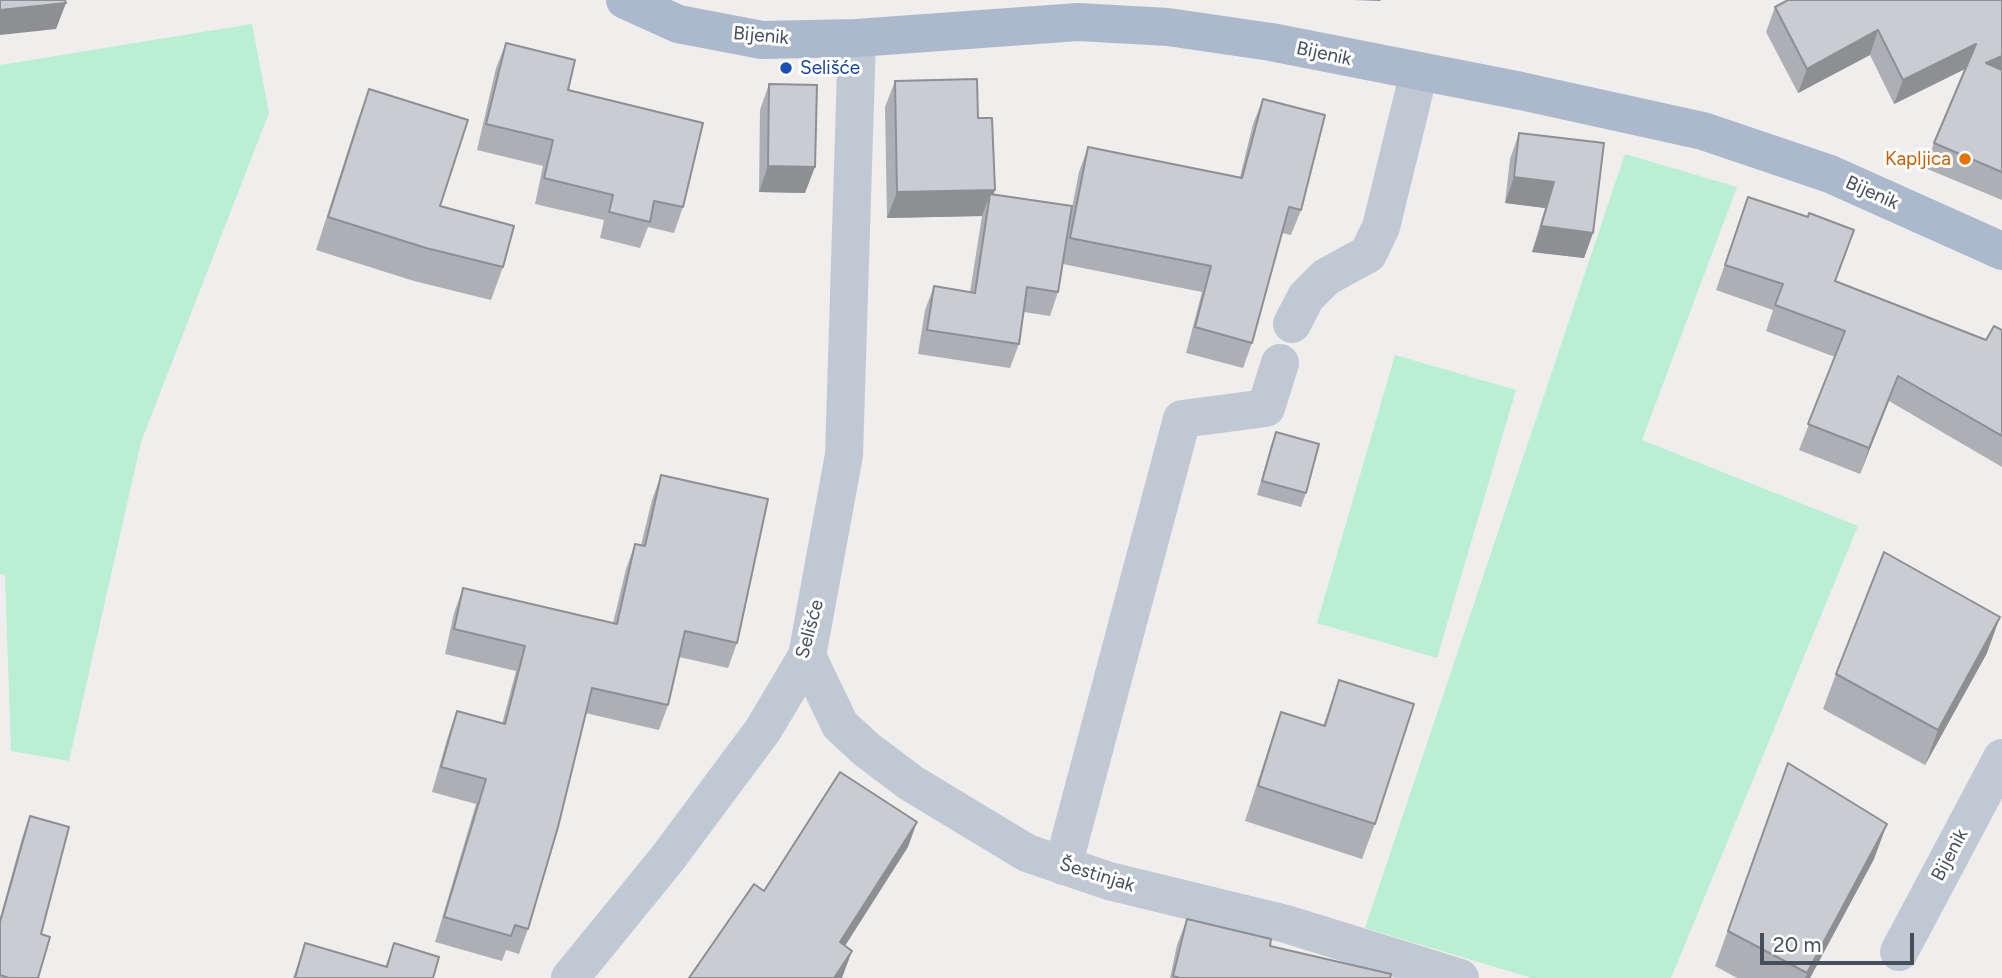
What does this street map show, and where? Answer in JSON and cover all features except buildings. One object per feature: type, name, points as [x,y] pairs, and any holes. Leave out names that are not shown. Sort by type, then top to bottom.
[{"type":"main road","name":"Bijenik","points":[[625,0],[678,24],[762,40],[857,38],[1078,22],[1168,27],[1271,42],[1703,131],[1830,174],[2002,251]]},
{"type":"street","name":"Selišće","points":[[570,978],[667,859],[763,730],[807,656],[844,455],[857,38]]},
{"type":"street","points":[[1292,324],[1306,297],[1326,277],[1368,254],[1381,227],[1419,72]]},
{"type":"street","points":[[1063,866],[1182,419],[1266,408],[1280,363]]},
{"type":"street","name":"Šestinjak","points":[[807,656],[840,725],[866,749],[911,783],[1027,853],[1109,881],[1286,924],[1460,978]]},
{"type":"street","name":"Bijenik","points":[[1899,952],[2002,758]]},
{"type":"green space","points":[[252,24],[269,113],[141,442],[69,761],[11,751],[5,575],[0,574],[0,65]]},
{"type":"green space","points":[[1625,154],[1737,187],[1642,440],[1858,526],[1671,978],[1532,978],[1365,928]]},
{"type":"green space","points":[[1395,355],[1516,390],[1437,658],[1317,623]]},
{"type":"place","name":"Selišće","points":[[786,68]]},
{"type":"place","name":"Kapljica","points":[[1965,159]]}]
